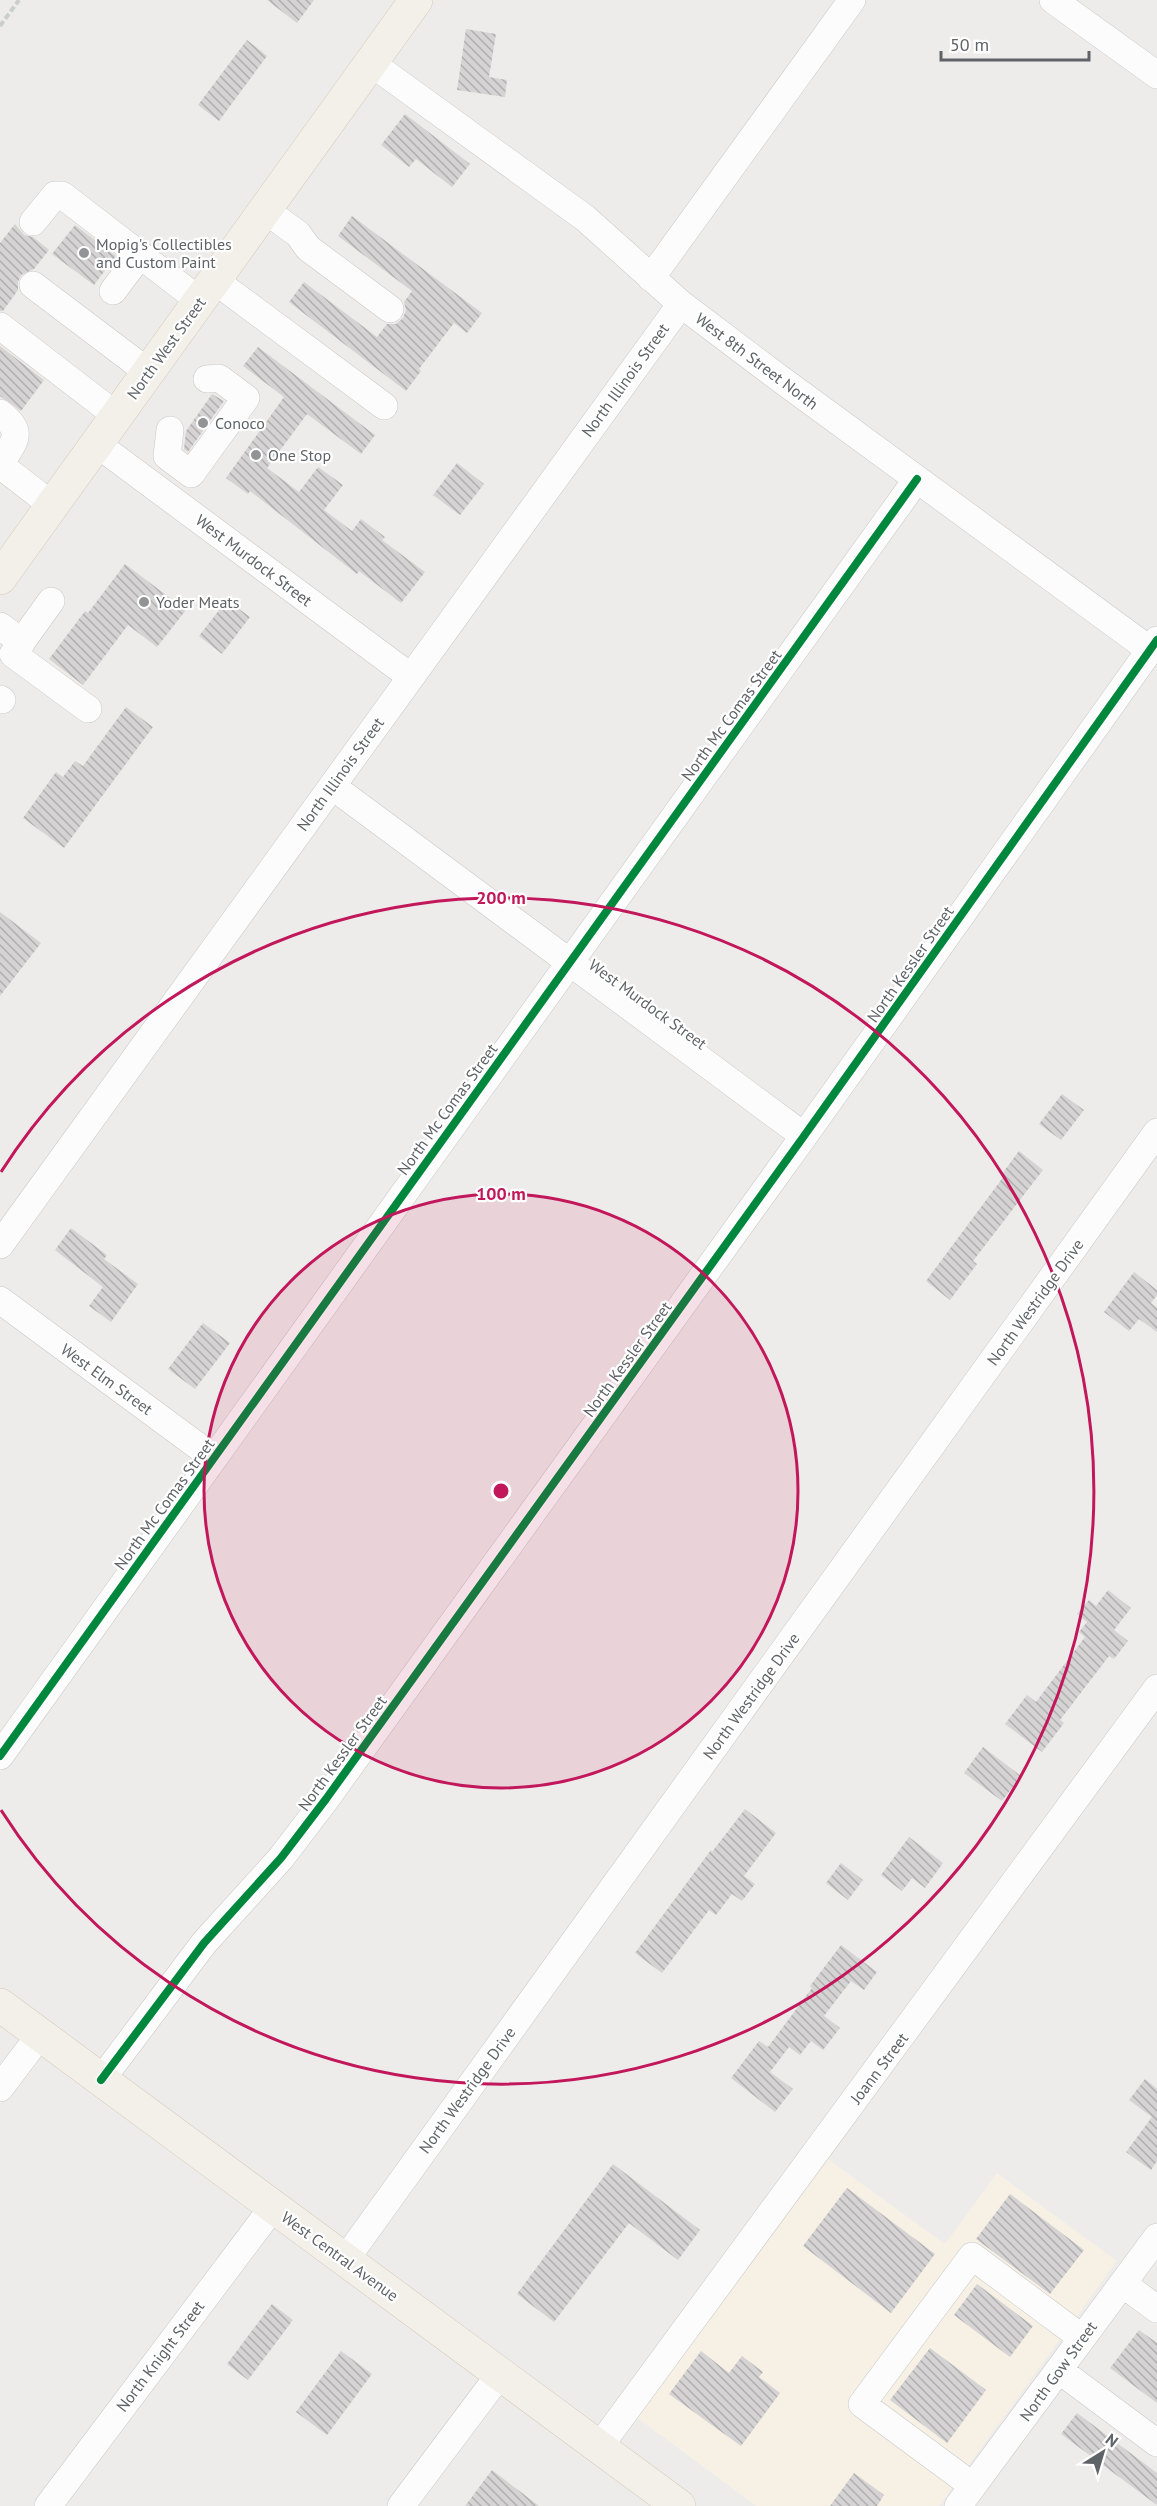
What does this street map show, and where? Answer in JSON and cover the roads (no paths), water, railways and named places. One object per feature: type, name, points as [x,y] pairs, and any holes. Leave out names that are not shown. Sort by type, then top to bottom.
[{"type":"main road","name":"North West Street","points":[[2,572],[97,444],[416,0]]},
{"type":"main road","name":"West Central Avenue","points":[[0,2006],[680,2506]]},
{"type":"street","points":[[651,278],[852,0]]},
{"type":"street","points":[[1053,0],[1157,75]]},
{"type":"street","name":"West 8th Street North","points":[[371,63],[585,218],[681,304],[917,479],[1153,645]]},
{"type":"street","points":[[33,222],[50,199],[55,195],[62,195],[140,255],[207,291],[384,406]]},
{"type":"street","points":[[265,210],[298,234],[308,248],[390,309]]},
{"type":"street","points":[[113,291],[140,255]]},
{"type":"street","points":[[33,285],[148,372]]},
{"type":"street","name":"North Illinois Street","points":[[0,1245],[681,304]]},
{"type":"street","points":[[0,326],[117,416]]},
{"type":"street","points":[[170,430],[167,456],[190,474],[246,398],[219,378],[207,379]]},
{"type":"street","points":[[0,413],[12,422],[17,431],[16,438],[0,464],[52,505]]},
{"type":"street","name":"West Murdock Street","points":[[97,444],[411,677]]},
{"type":"street","name":"North Mc Comas Street","points":[[0,1756],[917,479]]},
{"type":"street","points":[[51,601],[13,654],[88,709]]},
{"type":"street","points":[[0,626],[22,642]]},
{"type":"street","name":"North Kessler Street","points":[[102,2080],[204,1943],[281,1858],[326,1799],[804,1136],[1153,645]]},
{"type":"street","name":"West Murdock Street","points":[[332,786],[804,1136]]},
{"type":"street","name":"North Westridge Drive","points":[[345,2259],[1157,1132]]},
{"type":"street","name":"West Elm Street","points":[[0,1300],[213,1458]]},
{"type":"street","name":"Joann Street","points":[[599,2446],[1157,1688]]},
{"type":"street","points":[[0,2088],[40,2035]]},
{"type":"street","name":"North Knight Street","points":[[48,2506],[273,2207]]},
{"type":"street","name":"North Gow Street","points":[[966,2496],[1157,2237]]},
{"type":"street","points":[[966,2496],[862,2404],[972,2256],[1082,2338]]},
{"type":"street","points":[[1123,2284],[1157,2309]]},
{"type":"street","points":[[1059,2370],[1157,2443]]},
{"type":"street","points":[[401,2506],[500,2374]]},
{"type":"place","name":"Mopig's Collectibles and Custom Paint","points":[[84,253]]},
{"type":"place","name":"Conoco","points":[[203,423]]},
{"type":"place","name":"One Stop","points":[[256,455]]},
{"type":"place","name":"Yoder Meats","points":[[144,602]]}]
